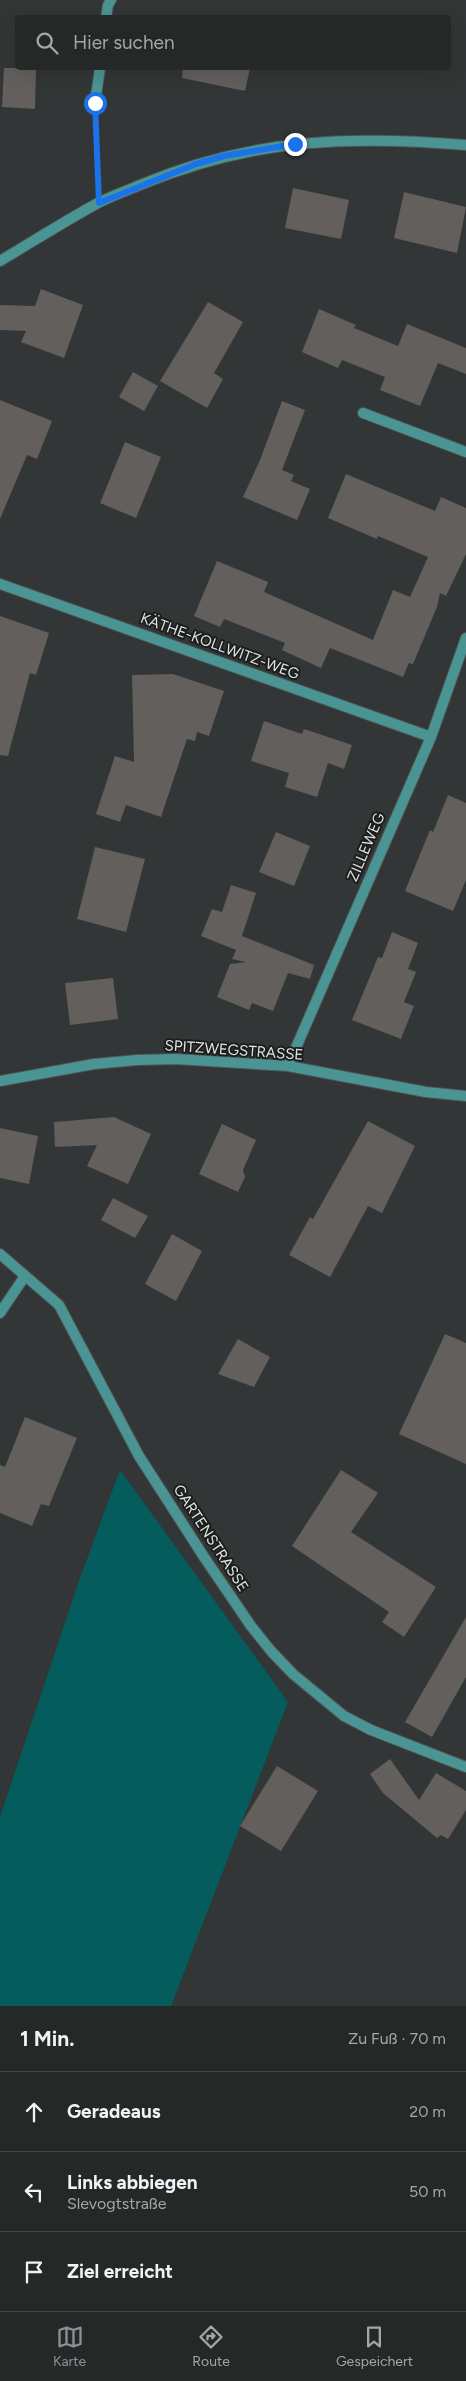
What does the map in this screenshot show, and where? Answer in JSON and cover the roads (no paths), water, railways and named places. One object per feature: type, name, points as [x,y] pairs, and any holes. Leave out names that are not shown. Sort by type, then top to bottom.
[{"type":"street","points":[[106,15],[111,0]]},
{"type":"street","points":[[95,103],[100,70]]},
{"type":"street","points":[[0,261],[99,203],[196,164],[257,149],[295,144],[371,139],[466,145]]},
{"type":"street","points":[[363,413],[466,452]]},
{"type":"street","name":"KÄTHE-KOLLWITZ-WEG","points":[[0,584],[431,737]]},
{"type":"street","name":"ZILLEWEG","points":[[288,1066],[431,737],[466,638]]},
{"type":"street","name":"SPITZWEGSTRASSE","points":[[0,1081],[94,1064],[176,1059],[288,1066],[426,1092],[466,1096]]},
{"type":"street","name":"GARTENSTRASSE","points":[[0,1254],[59,1305],[139,1456],[251,1626],[272,1651],[293,1674],[344,1716],[371,1730],[466,1767]]},
{"type":"street","points":[[0,1313],[26,1276]]}]
